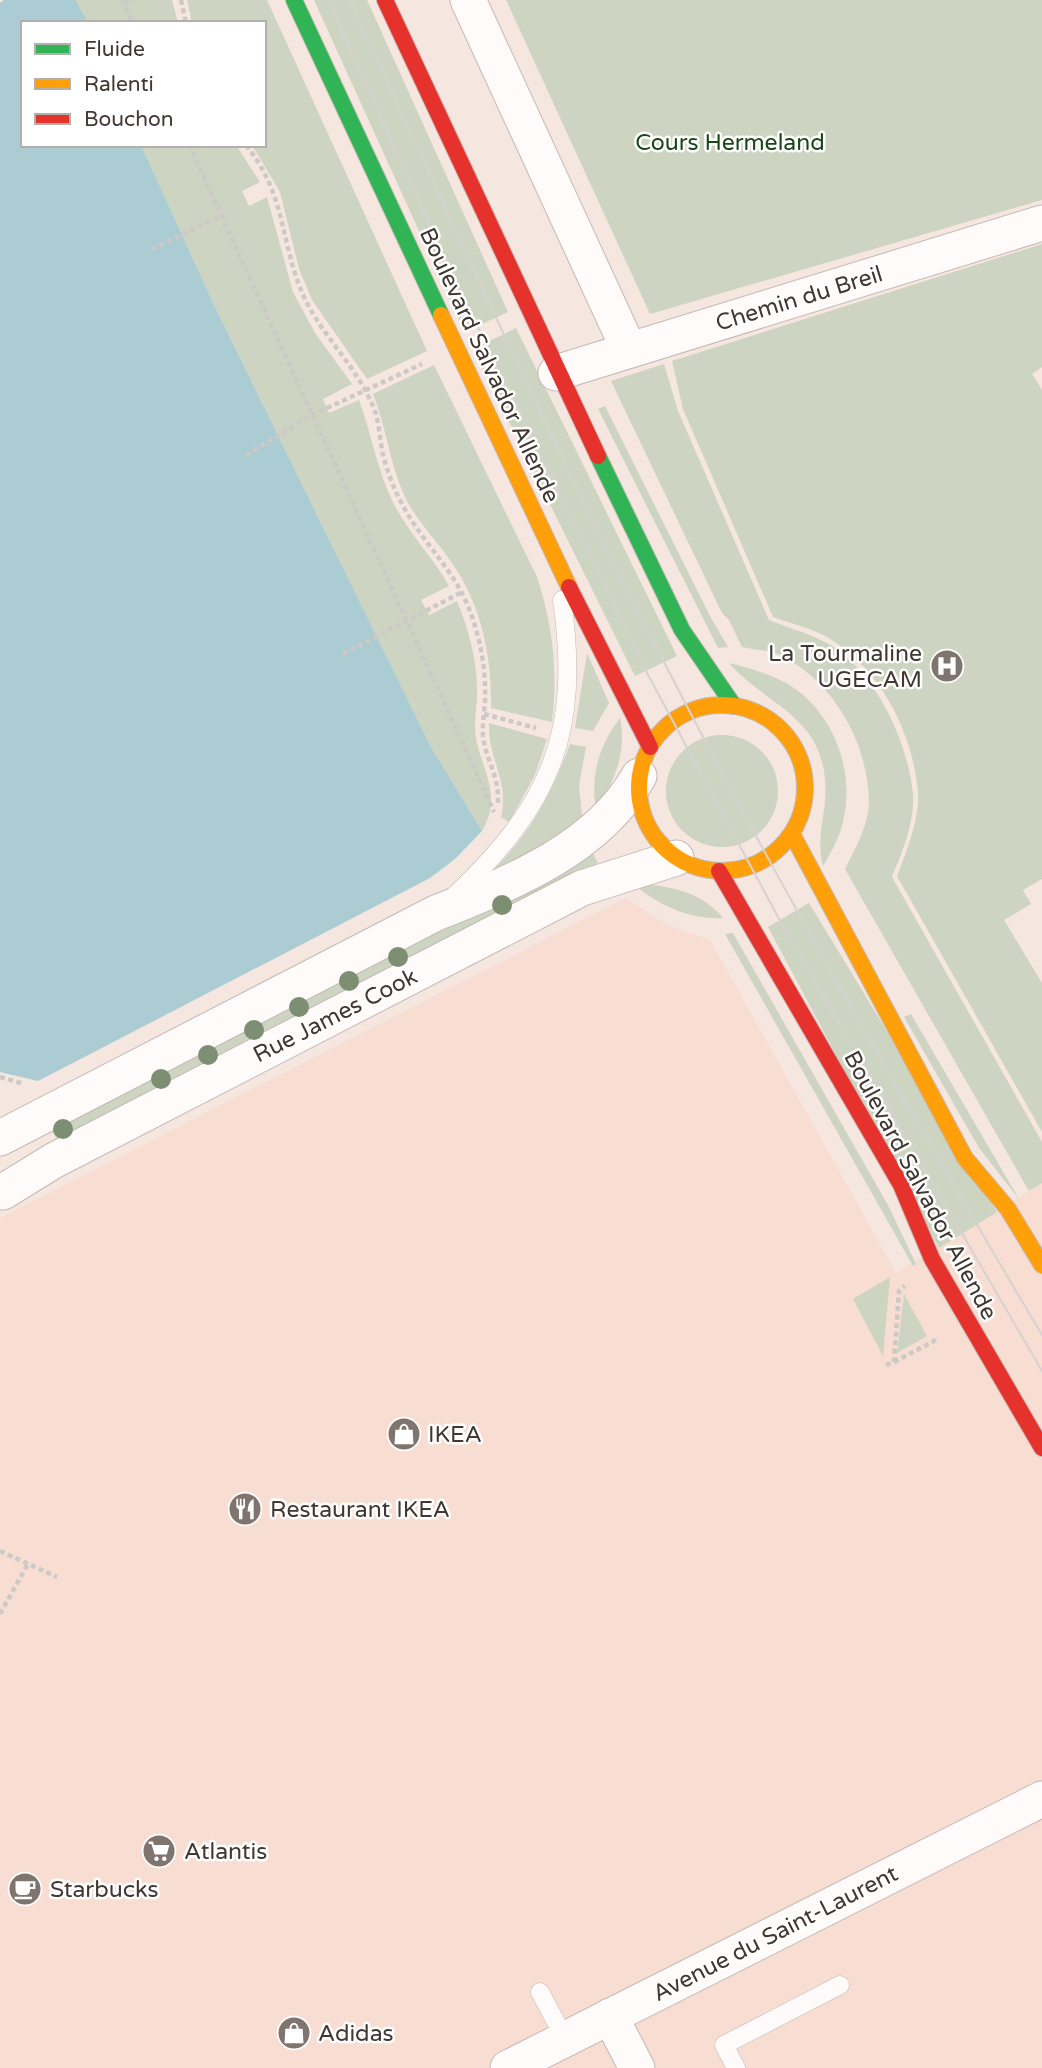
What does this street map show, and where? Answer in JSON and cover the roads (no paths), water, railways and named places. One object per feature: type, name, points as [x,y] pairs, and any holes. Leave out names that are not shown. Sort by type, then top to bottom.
[{"type":"street","name":"Boulevard Salvador Allende","points":[[293,0],[556,562],[644,762]]},
{"type":"street","points":[[385,0],[556,373],[682,628],[711,680],[734,706]]},
{"type":"street","points":[[467,0],[629,350]]},
{"type":"street","name":"Chemin du Breil","points":[[556,373],[1042,223]]},
{"type":"street","points":[[709,706],[734,706],[769,720],[786,736],[797,753],[805,790],[802,811],[792,834],[767,858],[736,870],[719,871],[696,867],[676,858],[657,841],[647,825],[640,801],[644,762],[661,731],[689,712],[709,706]]},
{"type":"street","name":"Rue James Cook","points":[[0,1138],[436,913],[491,891],[564,852],[611,817],[626,800],[644,762]]},
{"type":"street","points":[[792,834],[964,1158],[1008,1209],[1042,1265]]},
{"type":"street","name":"Rue James Cook","points":[[1,1187],[582,888],[676,858]]},
{"type":"street","name":"Boulevard Salvador Allende","points":[[719,871],[901,1185],[932,1259],[1042,1448]]},
{"type":"street","name":"Avenue du Saint-Laurent","points":[[514,2066],[1042,1799]]},
{"type":"street","points":[[610,2016],[636,2068]]},
{"type":"lane","points":[[436,913],[504,847],[526,817],[557,748],[566,709],[569,648],[556,562]]},
{"type":"lane","points":[[736,2068],[724,2045],[840,1985]]},
{"type":"lane","points":[[540,1992],[565,2039]]},
{"type":"water","points":[[4,0],[76,0],[87,21],[21,21],[21,147],[142,147],[215,307],[431,747],[482,831],[455,859],[430,878],[38,1081],[0,1072],[0,3]]},
{"type":"tram line","points":[[328,0],[450,270],[646,671],[778,917],[1042,1371]]},
{"type":"tram line","points":[[350,0],[540,412],[661,656],[846,998],[1042,1335]]},
{"type":"place","name":"La Tourmaline UGECAM","points":[[947,666]]},
{"type":"place","name":"IKEA","points":[[404,1434]]},
{"type":"place","name":"Restaurant IKEA","points":[[245,1509]]},
{"type":"place","name":"Atlantis","points":[[159,1851]]},
{"type":"place","name":"Starbucks","points":[[25,1889]]},
{"type":"place","name":"Adidas","points":[[294,2033]]},
{"type":"park label","name":"Cours Hermeland","points":[[730,142]]}]
